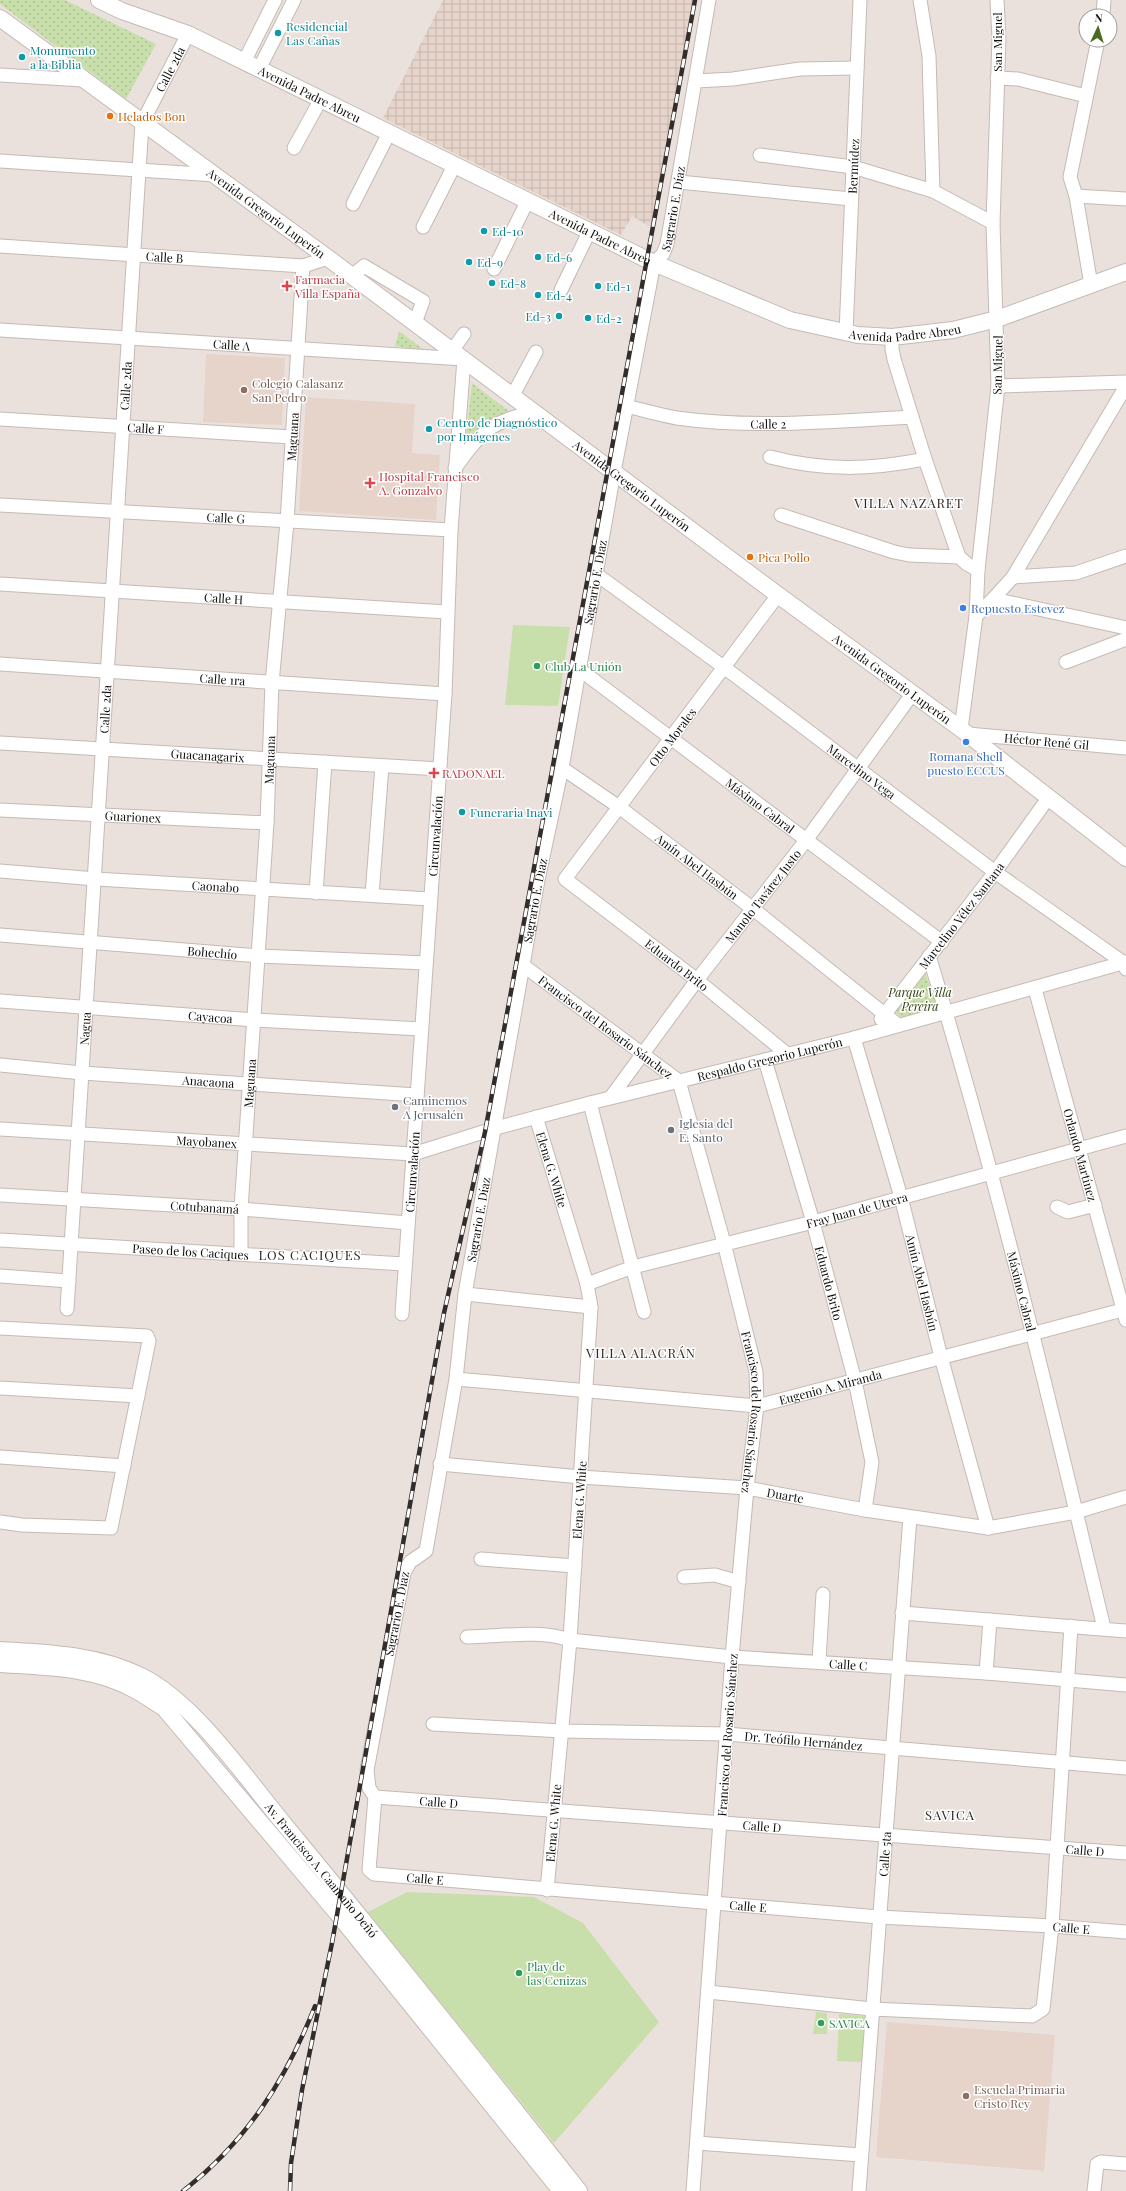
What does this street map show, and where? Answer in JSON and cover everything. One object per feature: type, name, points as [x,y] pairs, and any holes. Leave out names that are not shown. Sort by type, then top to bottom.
[{"type":"main road","name":"Avenida Padre Abreu","points":[[99,0],[122,11],[188,34],[527,202],[654,263],[790,320],[846,333],[892,337],[953,330],[997,319],[1126,272]]},
{"type":"main road","name":"Avenida Gregorio Luperón","points":[[0,18],[328,258],[513,395],[532,412],[778,595],[965,731],[1126,858]]},
{"type":"main road","name":"Av. Francisco A. Caamaño Deñó","points":[[0,1650],[55,1654],[102,1660],[142,1676],[169,1694],[199,1722],[341,1893],[579,2191]]},
{"type":"main road","name":"Av. Francisco A. Caamaño Deñó","points":[[0,1664],[56,1668],[99,1675],[134,1689],[164,1708],[337,1912],[561,2191]]},
{"type":"street","points":[[244,62],[274,0]]},
{"type":"street","points":[[259,69],[294,0]]},
{"type":"street","name":"Sagrario E. Díaz","points":[[375,1796],[369,1788],[367,1770],[403,1581],[410,1562],[426,1551],[456,1379],[466,1294],[538,880],[562,768],[626,406],[654,263],[663,254],[667,244],[679,182],[709,0]]},
{"type":"street","name":"Bermúdez","points":[[846,333],[860,0]]},
{"type":"street","points":[[920,0],[929,56],[933,191]]},
{"type":"street","name":"San Miguel","points":[[965,731],[976,616],[978,570],[998,386],[993,223],[997,78],[997,0]]},
{"type":"street","name":"Calle 2da","points":[[103,748],[142,123],[188,34]]},
{"type":"street","points":[[1091,285],[1076,196],[1070,177],[1096,48]]},
{"type":"street","points":[[696,81],[733,79],[800,69],[857,68]]},
{"type":"street","points":[[0,75],[83,80]]},
{"type":"street","points":[[997,78],[1018,79],[1086,96]]},
{"type":"street","points":[[294,148],[321,99]]},
{"type":"street","points":[[353,204],[389,133]]},
{"type":"street","points":[[760,155],[853,167],[933,191],[993,223]]},
{"type":"street","points":[[0,161],[215,175]]},
{"type":"street","points":[[424,227],[454,166]]},
{"type":"street","points":[[679,182],[851,199]]},
{"type":"street","points":[[1076,196],[1126,198]]},
{"type":"street","points":[[494,269],[527,202]]},
{"type":"street","points":[[561,290],[589,232]]},
{"type":"street","name":"Calle B","points":[[0,246],[303,266],[328,258]]},
{"type":"street","name":"Maguana","points":[[241,1253],[240,1209],[259,956],[267,823],[272,683],[286,522],[303,266]]},
{"type":"street","points":[[352,276],[364,266],[423,301],[415,323]]},
{"type":"street","name":"Calle A","points":[[0,330],[298,349],[458,355]]},
{"type":"street","points":[[458,355],[464,334]]},
{"type":"street","points":[[892,337],[893,354],[912,417],[959,557],[967,564],[978,570]]},
{"type":"street","points":[[513,395],[536,352]]},
{"type":"street","name":"Circunvalación","points":[[402,1314],[404,1264],[445,694],[447,612],[455,468],[458,355]]},
{"type":"street","points":[[998,386],[1126,382]]},
{"type":"street","points":[[976,616],[1013,576],[1126,386]]},
{"type":"street","name":"Calle 2","points":[[626,406],[677,418],[738,422],[801,422],[912,417]]},
{"type":"street","points":[[455,468],[477,440],[490,428],[504,421],[532,412]]},
{"type":"street","name":"Calle F","points":[[0,419],[292,437]]},
{"type":"street","points":[[770,457],[820,467],[881,466],[925,459]]},
{"type":"street","name":"Calle G","points":[[0,505],[451,530]]},
{"type":"street","points":[[782,515],[901,553],[959,557]]},
{"type":"street","points":[[1013,576],[1076,573],[1126,556]]},
{"type":"street","name":"Marcelino Vega","points":[[596,574],[860,768],[995,872],[1125,965]]},
{"type":"street","name":"Calle H","points":[[0,584],[447,612]]},
{"type":"street","name":"Otto Morales","points":[[565,879],[671,737],[725,668],[778,595]]},
{"type":"street","points":[[993,599],[1126,628]]},
{"type":"street","points":[[1066,662],[1126,639]]},
{"type":"street","name":"Calle 1ra","points":[[0,664],[445,694]]},
{"type":"street","name":"Máximo Cabral","points":[[580,669],[942,942]]},
{"type":"street","name":"Manolo Tavárez Justo","points":[[611,1097],[641,1054],[697,980],[807,839],[913,693]]},
{"type":"street","name":"Héctor René Gil","points":[[965,731],[1126,748]]},
{"type":"street","name":"Guacanagarix","points":[[0,743],[440,769]]},
{"type":"street","name":"Nagua","points":[[68,1309],[103,748]]},
{"type":"street","points":[[316,892],[325,762]]},
{"type":"street","points":[[372,896],[382,766]]},
{"type":"street","name":"Amín Abel Hasbún","points":[[562,768],[619,807],[752,908],[885,1013],[898,1025]]},
{"type":"street","name":"Marcelino Vélez Santana","points":[[871,1032],[929,956],[942,942],[1049,797]]},
{"type":"street","name":"Guarionex","points":[[0,810],[267,823]]},
{"type":"street","name":"Caonabo","points":[[0,870],[96,879],[430,899]]},
{"type":"street","name":"Eduardo Brito","points":[[565,879],[697,980],[787,1054]]},
{"type":"street","name":"Bohechío","points":[[0,935],[259,956],[426,963]]},
{"type":"street","name":"Máximo Cabral","points":[[929,956],[992,1173],[1033,1333],[1104,1628]]},
{"type":"street","name":"Respaldo Gregorio Luperón","points":[[413,1154],[496,1128],[611,1097],[854,1038],[871,1032],[1125,965]]},
{"type":"street","name":"Francisco del Rosario Sánchez","points":[[524,966],[678,1081],[724,1243],[756,1372],[757,1406],[747,1488],[732,1657],[728,1734],[693,2191]]},
{"type":"street","name":"Orlando Martínez","points":[[1035,989],[1125,1313]]},
{"type":"street","name":"Cayacoa","points":[[0,1001],[255,1020],[422,1029]]},
{"type":"street","name":"Amín Abel Hasbún","points":[[854,1038],[901,1197],[940,1357],[988,1528]]},
{"type":"street","name":"Eduardo Brito","points":[[765,1060],[813,1222],[855,1381],[872,1462],[865,1510]]},
{"type":"street","name":"Anacaona","points":[[0,1065],[82,1073],[417,1095]]},
{"type":"street","points":[[590,1103],[644,1312]]},
{"type":"street","name":"Elena G. White","points":[[536,1117],[587,1284],[591,1307],[570,1640],[547,1890]]},
{"type":"street","name":"Mayobanex","points":[[0,1129],[78,1135],[413,1154]]},
{"type":"street","name":"Fray Juan de Utrera","points":[[587,1284],[633,1267],[724,1243],[813,1222],[1126,1136]]},
{"type":"street","name":"Cotubanamá","points":[[0,1194],[240,1209],[408,1223]]},
{"type":"street","points":[[1057,1208],[1068,1212],[1095,1205]]},
{"type":"street","name":"Paseo de los Caciques","points":[[0,1240],[241,1253],[404,1264]]},
{"type":"street","points":[[0,1276],[69,1281]]},
{"type":"street","points":[[466,1294],[591,1307]]},
{"type":"street","name":"Eugenio A. Miranda","points":[[456,1379],[757,1406],[1033,1333],[1125,1313]]},
{"type":"street","points":[[0,1328],[146,1336],[148,1341],[111,1528],[22,1525],[0,1522]]},
{"type":"street","points":[[0,1388],[138,1396]]},
{"type":"street","points":[[0,1457],[124,1466]]},
{"type":"street","name":"Duarte","points":[[440,1464],[581,1477],[747,1488],[910,1518],[988,1528],[1076,1512],[1126,1497]]},
{"type":"street","name":"Calle 5ta","points":[[859,2191],[910,1518]]},
{"type":"street","points":[[480,1559],[575,1566]]},
{"type":"street","points":[[684,1577],[715,1575],[739,1582]]},
{"type":"street","points":[[819,1661],[823,1594]]},
{"type":"street","points":[[902,1613],[1104,1628],[1126,1631]]},
{"type":"street","points":[[986,1673],[990,1620]]},
{"type":"street","points":[[708,1992],[872,2009],[1032,2016],[1038,2014],[1043,2009],[1052,1926],[1071,1626]]},
{"type":"street","name":"Calle C","points":[[467,1637],[536,1634],[559,1636],[570,1640],[732,1657],[819,1661],[898,1668],[986,1673],[1068,1681],[1126,1684]]},
{"type":"street","name":"Dr. Teófilo Hernández","points":[[433,1724],[562,1731],[728,1734],[1126,1768]]},
{"type":"street","name":"Calle D","points":[[375,1796],[554,1811],[1126,1853]]},
{"type":"street","name":"Calle E","points":[[375,1796],[369,1870],[371,1873],[715,1905],[879,1918],[1052,1926],[1126,1932]]},
{"type":"street","points":[[697,2143],[861,2155]]},
{"type":"street","points":[[1094,2191],[1097,2164],[1101,2162],[1126,2164]]},
{"type":"shaded area","points":[[443,0],[693,0],[652,228],[632,216],[621,235],[383,118]]},
{"type":"shaded area","name":"Colegio Calasanz San Pedro","points":[[206,354],[285,358],[282,425],[203,422]]},
{"type":"shaded area","name":"Hospital Francisco A. Gonzalvo","points":[[306,397],[415,404],[412,453],[440,455],[436,520],[299,511]]},
{"type":"shaded area","name":"Escuela Primaria Cristo Rey","points":[[887,2022],[1055,2035],[1044,2171],[876,2157]]},
{"type":"green space","points":[[0,0],[65,0],[156,44],[126,99],[0,4]]},
{"type":"green space","points":[[399,331],[424,350],[395,346]]},
{"type":"green space","points":[[472,383],[510,412],[466,436]]},
{"type":"green space","name":"Club La Unión","points":[[513,625],[570,627],[558,706],[505,705]]},
{"type":"green space","name":"Parque Villa Pereira","points":[[924,970],[938,1009],[902,1018],[893,1010]]},
{"type":"green space","name":"Play de las Cenizas","points":[[407,1892],[534,1897],[583,1923],[659,2022],[554,2143],[368,1912]]},
{"type":"green space","name":"SAVICA","points":[[816,2012],[827,2013],[827,2034],[813,2034]]},
{"type":"green space","points":[[839,2014],[865,2016],[863,2062],[837,2061]]},
{"type":"railway","points":[[290,2191],[291,2163],[302,2090],[332,1943],[444,1313],[485,1132],[695,0]]},
{"type":"railway","points":[[183,2191],[206,2172],[226,2152],[262,2108],[291,2059],[315,2006]]},
{"type":"place","name":"Residencial Las Cañas","points":[[278,33]]},
{"type":"place","name":"Monumento a la Biblia","points":[[22,57]]},
{"type":"place","name":"Helados Bon","points":[[110,116]]},
{"type":"place","name":"Ed-10","points":[[484,231]]},
{"type":"place","name":"Ed-6","points":[[538,257]]},
{"type":"place","name":"Ed-9","points":[[469,262]]},
{"type":"place","name":"Ed-8","points":[[492,283]]},
{"type":"place","name":"Farmacia Villa España","points":[[287,286]]},
{"type":"place","name":"Ed-1","points":[[598,286]]},
{"type":"place","name":"Ed-4","points":[[538,295]]},
{"type":"place","name":"Ed-3","points":[[559,316]]},
{"type":"place","name":"Ed-2","points":[[588,318]]},
{"type":"place","name":"Colegio Calasanz San Pedro","points":[[244,390]]},
{"type":"place","name":"Centro de Diagnóstico por Imágenes","points":[[429,429]]},
{"type":"place","name":"Hospital Francisco A. Gonzalvo","points":[[370,483]]},
{"type":"place","name":"Pica Pollo","points":[[750,557]]},
{"type":"place","name":"Repuesto Estevez","points":[[963,608]]},
{"type":"place","name":"Club La Unión","points":[[537,666]]},
{"type":"place","name":"Romana Shell puesto ECCUS","points":[[966,742]]},
{"type":"place","name":"RADONAEL","points":[[434,773]]},
{"type":"place","name":"Funeraria Inavi","points":[[462,812]]},
{"type":"place","name":"Caminemos A Jerusalén","points":[[395,1107]]},
{"type":"place","name":"Iglesia del E. Santo","points":[[671,1130]]},
{"type":"place","name":"Play de las Cenizas","points":[[519,1973]]},
{"type":"place","name":"SAVICA","points":[[821,2023]]},
{"type":"place","name":"Escuela Primaria Cristo Rey","points":[[966,2096]]},
{"type":"district","name":"VILLA NAZARET","points":[[909,502]]},
{"type":"district","name":"LOS CACIQUES","points":[[310,1254]]},
{"type":"district","name":"VILLA ALACRÁN","points":[[641,1352]]},
{"type":"district","name":"SAVICA","points":[[950,1814]]}]
